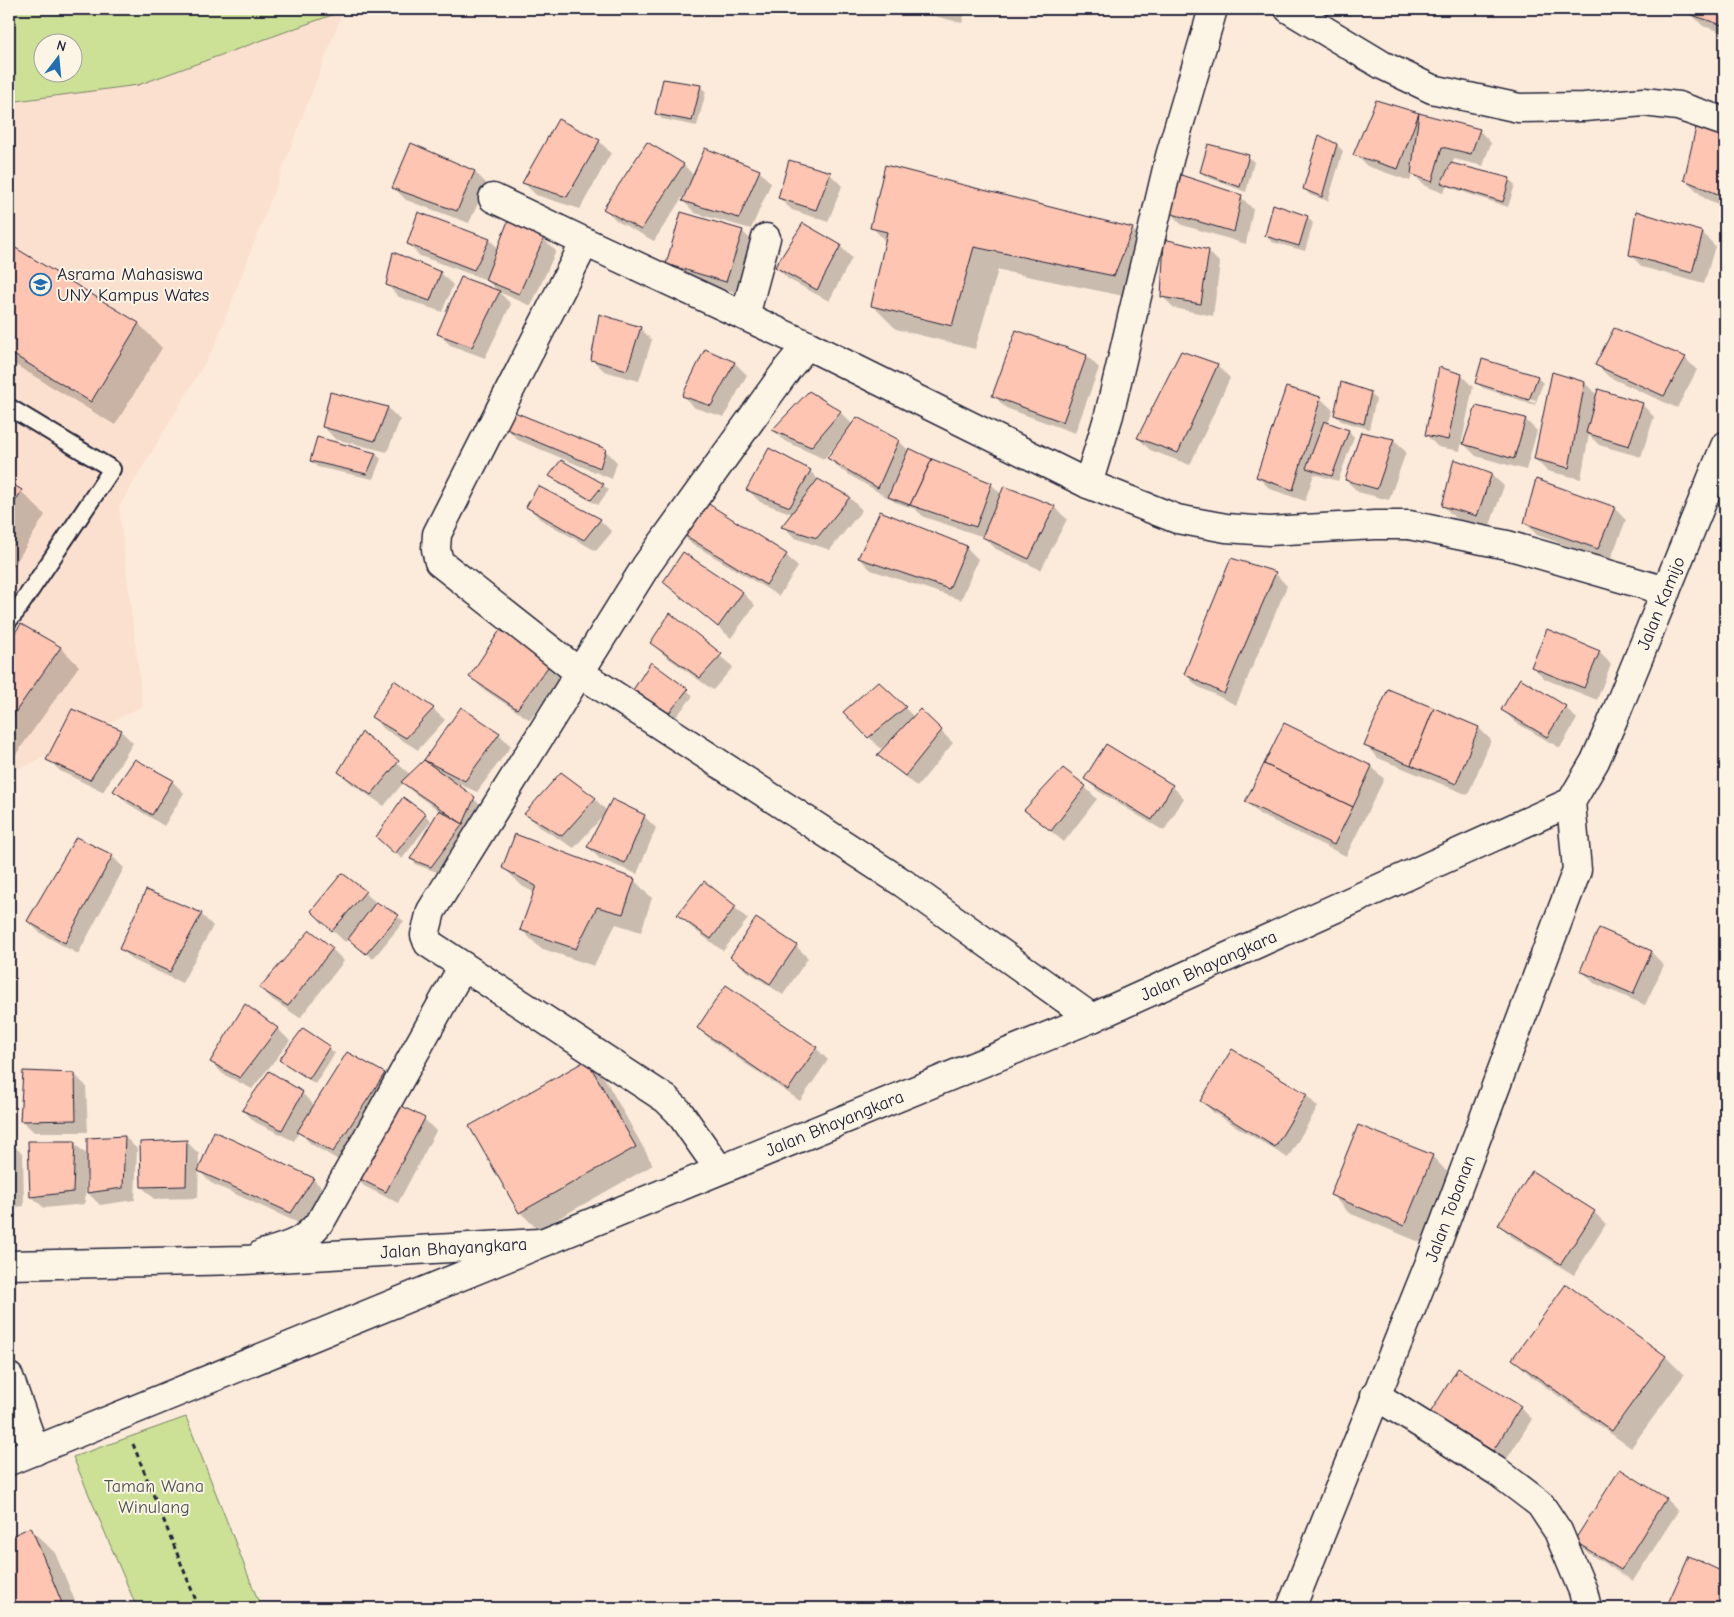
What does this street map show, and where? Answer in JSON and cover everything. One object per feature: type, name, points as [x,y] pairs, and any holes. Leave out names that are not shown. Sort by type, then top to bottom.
[{"type":"street","points":[[1088,484],[1109,415],[1170,156],[1213,9]]},
{"type":"street","points":[[1289,9],[1382,65],[1432,89],[1519,108],[1584,107],[1644,102],[1678,106],[1725,122]]},
{"type":"street","points":[[493,198],[807,345],[1088,484],[1176,519],[1226,528],[1269,532],[1375,525],[1409,525],[1507,545],[1666,591]]},
{"type":"street","points":[[745,316],[766,238]]},
{"type":"street","points":[[585,242],[438,534],[436,549],[439,562],[448,571],[580,673],[902,883],[1092,1018]]},
{"type":"street","points":[[719,1169],[679,1112],[666,1099],[428,943],[425,935],[431,912],[646,566],[788,368],[807,345]]},
{"type":"street","name":"Jalan Kamijo","points":[[1571,802],[1595,760],[1725,446]]},
{"type":"street","name":"Jalan Bhayangkara","points":[[9,1265],[244,1260],[541,1243],[1092,1018],[1571,802]]},
{"type":"street","name":"Jalan Tobanan","points":[[1291,1608],[1430,1262],[1577,870],[1571,802]]},
{"type":"street","points":[[244,1260],[294,1244],[311,1234],[322,1219],[463,966]]},
{"type":"street","points":[[9,1461],[541,1243]]},
{"type":"street","points":[[9,1377],[35,1451]]},
{"type":"street","points":[[1376,1395],[1498,1472],[1540,1504],[1558,1531],[1583,1591],[1587,1608]]},
{"type":"lane","points":[[9,407],[112,469],[9,620]]},
{"type":"path","points":[[121,1414],[200,1608]]},
{"type":"shaded area","points":[[9,9],[344,9],[214,348],[119,507],[143,706],[29,765],[9,772]]},
{"type":"green space","points":[[9,9],[344,9],[343,11],[138,85],[9,102]]},
{"type":"green space","name":"Taman Wana Winulang","points":[[186,1417],[261,1608],[137,1608],[73,1457]]},
{"type":"building","points":[[1691,9],[1725,9],[1725,26],[1689,14]]},
{"type":"building","points":[[663,79],[701,85],[692,121],[655,114]]},
{"type":"building","points":[[1376,100],[1419,113],[1398,169],[1353,155]]},
{"type":"building","points":[[1419,113],[1480,129],[1471,154],[1442,147],[1432,182],[1411,174]]},
{"type":"building","points":[[558,119],[600,140],[567,197],[522,183]]},
{"type":"building","points":[[1697,123],[1725,134],[1725,197],[1684,180]]},
{"type":"building","points":[[1319,135],[1337,144],[1322,197],[1303,189]]},
{"type":"building","points":[[647,142],[684,164],[641,230],[603,209]]},
{"type":"building","points":[[411,143],[475,171],[457,211],[392,188]]},
{"type":"building","points":[[1208,144],[1249,155],[1240,187],[1200,172]]},
{"type":"building","points":[[705,148],[760,170],[739,218],[682,201]]},
{"type":"building","points":[[789,160],[831,172],[816,210],[778,198]]},
{"type":"building","points":[[1451,163],[1510,178],[1503,202],[1441,183]]},
{"type":"building","points":[[885,165],[1133,228],[1114,276],[974,247],[952,326],[871,306],[887,232],[870,228]]},
{"type":"building","points":[[1181,175],[1242,195],[1234,232],[1169,213]]},
{"type":"building","points":[[1273,204],[1308,216],[1299,246],[1265,236]]},
{"type":"building","points":[[1636,211],[1703,232],[1692,273],[1629,255]]},
{"type":"building","points":[[418,212],[490,239],[474,270],[407,244]]},
{"type":"building","points":[[681,212],[743,230],[726,282],[666,264]]},
{"type":"building","points":[[508,221],[544,238],[519,294],[485,280]]},
{"type":"building","points":[[803,223],[841,245],[817,290],[775,267]]},
{"type":"building","points":[[1164,239],[1209,250],[1201,304],[1161,297]]},
{"type":"building","name":"Asrama Mahasiswa UNY Kampus Wates","points":[[9,244],[139,323],[91,402],[9,352]]},
{"type":"building","points":[[393,252],[441,272],[430,301],[386,285]]},
{"type":"building","points":[[461,277],[500,291],[472,347],[437,334]]},
{"type":"building","points":[[599,314],[641,327],[627,370],[591,360]]},
{"type":"building","points":[[1614,328],[1686,357],[1664,396],[1595,365]]},
{"type":"building","points":[[1016,330],[1087,355],[1063,422],[992,396]]},
{"type":"building","points":[[705,349],[735,362],[711,406],[682,396]]},
{"type":"building","points":[[1181,351],[1218,364],[1178,453],[1137,438]]},
{"type":"building","points":[[1482,359],[1538,376],[1529,400],[1475,383]]},
{"type":"building","points":[[1439,367],[1462,374],[1448,440],[1425,435]]},
{"type":"building","points":[[1552,372],[1585,382],[1569,468],[1534,459]]},
{"type":"building","points":[[1341,382],[1371,392],[1364,424],[1334,415]]},
{"type":"building","points":[[1286,387],[1321,397],[1293,490],[1256,477]]},
{"type":"building","points":[[1598,389],[1643,403],[1629,446],[1586,433]]},
{"type":"building","points":[[809,391],[841,411],[811,447],[772,430]]},
{"type":"building","points":[[330,392],[388,407],[375,441],[322,427]]},
{"type":"building","points":[[1476,406],[1526,418],[1514,459],[1463,444]]},
{"type":"building","points":[[512,411],[606,449],[600,468],[504,428]]},
{"type":"building","points":[[857,417],[899,440],[878,488],[827,458]]},
{"type":"building","points":[[1324,421],[1349,430],[1332,476],[1306,468]]},
{"type":"building","points":[[1361,432],[1394,439],[1377,489],[1345,480]]},
{"type":"building","points":[[317,437],[376,453],[367,474],[310,461]]},
{"type":"building","points":[[769,448],[811,470],[790,507],[746,490]]},
{"type":"building","points":[[909,448],[932,459],[910,505],[888,497]]},
{"type":"building","points":[[932,459],[992,483],[976,527],[910,505]]},
{"type":"building","points":[[1454,459],[1492,473],[1477,516],[1442,506]]},
{"type":"building","points":[[561,460],[604,484],[591,500],[549,476]]},
{"type":"building","points":[[818,479],[850,497],[817,538],[781,527]]},
{"type":"building","points":[[1536,479],[1615,507],[1598,549],[1524,523]]},
{"type":"building","points":[[9,482],[22,490],[9,512]]},
{"type":"building","points":[[538,486],[601,519],[584,540],[526,507]]},
{"type":"building","points":[[1004,486],[1055,506],[1029,559],[982,537]]},
{"type":"building","points":[[704,501],[787,554],[766,585],[678,531]]},
{"type":"building","points":[[880,511],[967,546],[949,589],[858,558]]},
{"type":"building","points":[[683,552],[743,592],[718,627],[663,582]]},
{"type":"building","points":[[1231,558],[1276,572],[1224,694],[1184,674]]},
{"type":"building","points":[[670,613],[722,654],[700,678],[650,643]]},
{"type":"building","points":[[21,624],[61,647],[9,721],[9,641]]},
{"type":"building","points":[[1547,629],[1600,651],[1584,688],[1531,667]]},
{"type":"building","points":[[500,630],[551,663],[517,709],[469,677]]},
{"type":"building","points":[[651,662],[688,689],[669,713],[633,690]]},
{"type":"building","points":[[1520,678],[1566,706],[1547,737],[1501,710]]},
{"type":"building","points":[[394,680],[434,708],[406,738],[371,717]]},
{"type":"building","points":[[878,681],[906,707],[868,738],[843,712]]},
{"type":"building","points":[[1388,689],[1434,708],[1411,765],[1364,746]]},
{"type":"building","points":[[461,707],[500,733],[465,781],[424,760]]},
{"type":"building","points":[[1434,708],[1479,727],[1456,784],[1411,765]]},
{"type":"building","points":[[72,709],[122,730],[90,780],[46,760]]},
{"type":"building","points":[[920,709],[942,730],[905,776],[877,755]]},
{"type":"building","points":[[1284,723],[1372,766],[1353,807],[1264,764]]},
{"type":"building","points":[[362,732],[399,761],[371,795],[338,772]]},
{"type":"building","points":[[1106,744],[1173,785],[1152,820],[1084,779]]},
{"type":"building","points":[[135,759],[173,780],[152,815],[113,791]]},
{"type":"building","points":[[424,760],[475,797],[463,824],[401,782]]},
{"type":"building","points":[[1264,764],[1353,807],[1334,845],[1245,802]]},
{"type":"building","points":[[1063,768],[1086,786],[1051,831],[1024,810]]},
{"type":"building","points":[[561,772],[596,798],[562,836],[524,814]]},
{"type":"building","points":[[403,797],[426,814],[395,854],[376,837]]},
{"type":"building","points":[[612,799],[645,815],[625,863],[587,847]]},
{"type":"building","points":[[439,810],[463,824],[431,867],[410,859]]},
{"type":"building","points":[[515,834],[635,879],[623,914],[597,907],[576,949],[520,930],[536,886],[502,868]]},
{"type":"building","points":[[76,837],[113,855],[65,943],[27,921]]},
{"type":"building","points":[[342,873],[366,891],[332,931],[311,911]]},
{"type":"building","points":[[704,881],[736,906],[711,939],[677,915]]},
{"type":"building","points":[[146,890],[202,913],[170,972],[119,949]]},
{"type":"building","points":[[376,902],[399,915],[366,954],[348,939]]},
{"type":"building","points":[[756,918],[797,945],[770,984],[730,957]]},
{"type":"building","points":[[1599,928],[1652,951],[1633,994],[1580,971]]},
{"type":"building","points":[[310,930],[333,948],[288,1006],[259,988]]},
{"type":"building","points":[[726,985],[817,1047],[788,1090],[697,1028]]},
{"type":"building","points":[[245,1004],[278,1028],[240,1078],[210,1062]]},
{"type":"building","points":[[303,1028],[330,1046],[309,1079],[279,1060]]},
{"type":"building","points":[[1232,1049],[1307,1094],[1275,1147],[1200,1101]]},
{"type":"building","points":[[347,1052],[385,1073],[333,1152],[297,1132]]},
{"type":"building","points":[[587,1060],[636,1147],[519,1213],[469,1126]]},
{"type":"building","points":[[23,1071],[75,1073],[76,1120],[20,1121]]},
{"type":"building","points":[[269,1071],[303,1092],[282,1130],[242,1110]]},
{"type":"building","points":[[390,1100],[425,1118],[386,1192],[350,1174]]},
{"type":"building","points":[[1358,1125],[1433,1155],[1404,1226],[1330,1195]]},
{"type":"building","points":[[214,1131],[314,1178],[291,1213],[198,1171]]},
{"type":"building","points":[[125,1136],[123,1188],[87,1193],[87,1138]]},
{"type":"building","points":[[187,1140],[186,1186],[141,1187],[140,1142]]},
{"type":"building","points":[[9,1141],[11,1141],[12,1194],[9,1195]]},
{"type":"building","points":[[28,1141],[75,1141],[73,1192],[30,1197]]},
{"type":"building","points":[[1532,1171],[1595,1211],[1561,1264],[1498,1225]]},
{"type":"building","points":[[1566,1284],[1666,1356],[1612,1431],[1512,1359]]},
{"type":"building","points":[[1458,1368],[1521,1406],[1493,1451],[1430,1413]]},
{"type":"building","points":[[1620,1469],[1666,1498],[1621,1570],[1574,1541]]},
{"type":"building","points":[[31,1527],[64,1608],[9,1608],[9,1537]]},
{"type":"building","points":[[1689,1556],[1725,1573],[1725,1608],[1666,1608]]},
{"type":"place","name":"Asrama Mahasiswa UNY Kampus Wates","points":[[41,284]]}]
